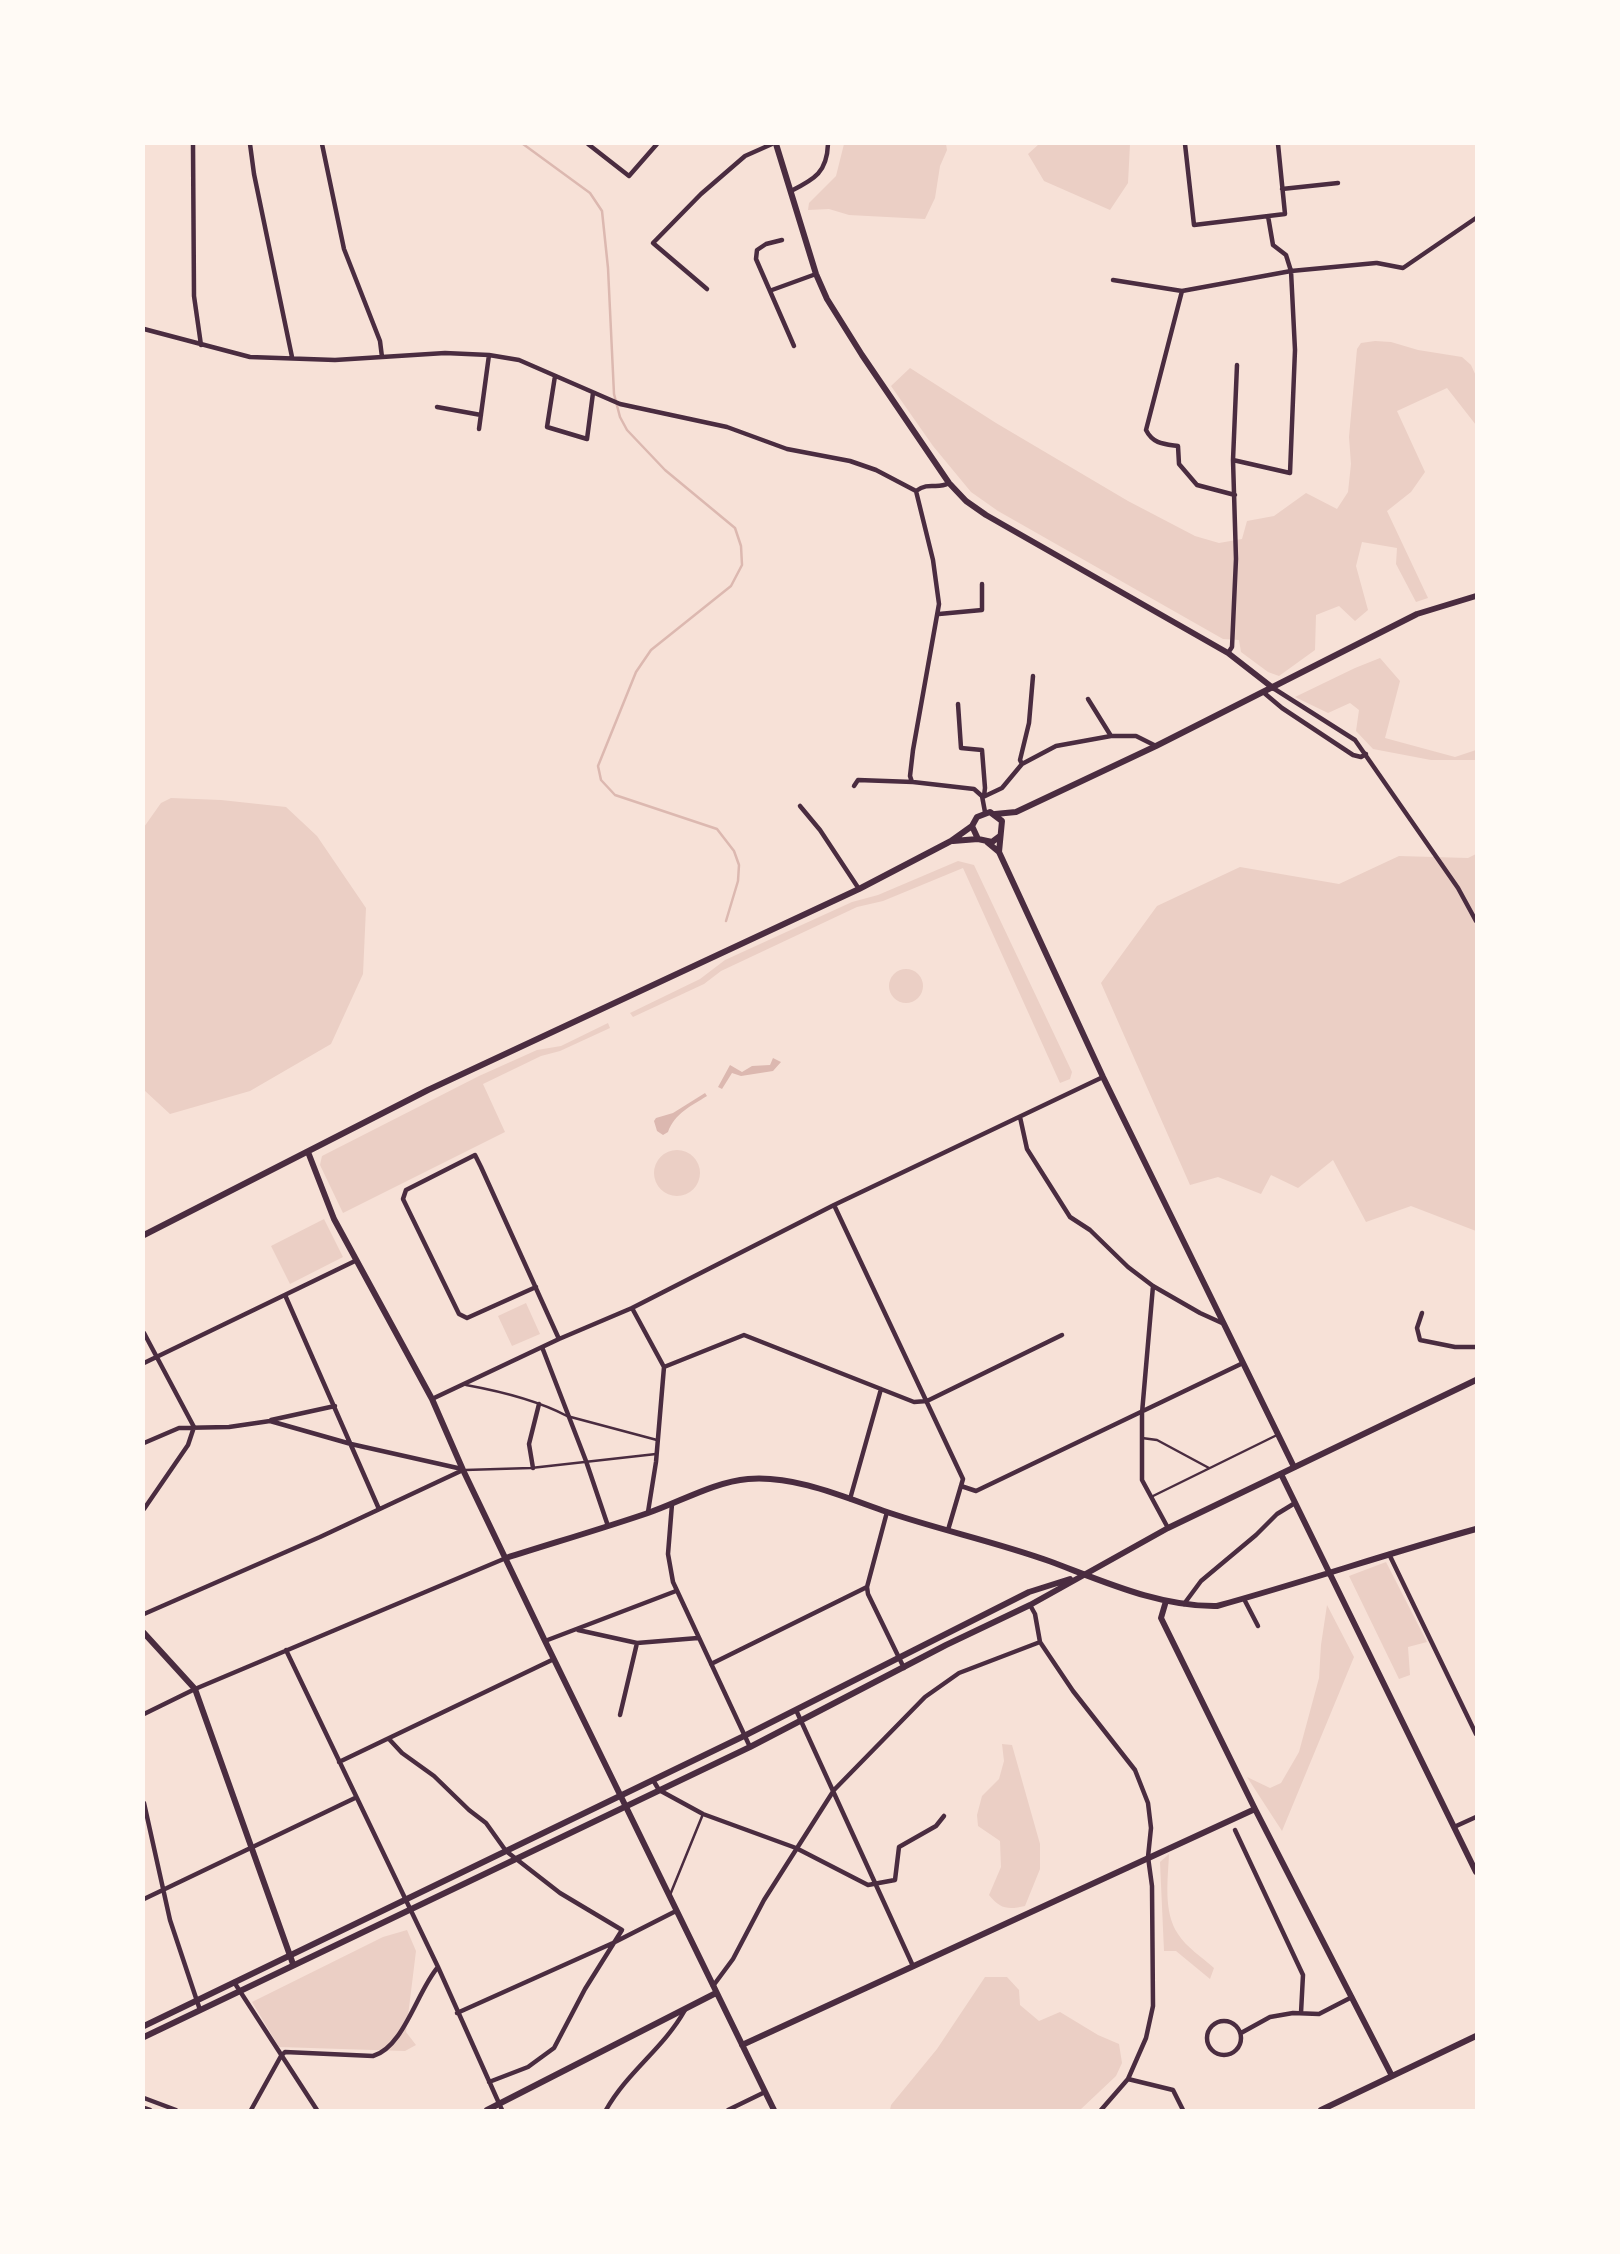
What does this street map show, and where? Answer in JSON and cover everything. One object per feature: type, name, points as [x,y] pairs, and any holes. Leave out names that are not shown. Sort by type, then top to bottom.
[{"type":"street","points":[[193,144],[194,296],[201,345]]},
{"type":"street","points":[[250,144],[292,357]]},
{"type":"street","points":[[322,144],[344,249],[380,341],[382,358]]},
{"type":"street","points":[[588,144],[629,176],[657,144]]},
{"type":"street","points":[[706,289],[653,243],[701,194],[745,156],[774,144],[816,274],[827,299],[949,484],[966,501],[986,515],[1228,653],[1273,688],[1355,740],[1458,888],[1476,921]]},
{"type":"street","points":[[791,191],[810,181],[824,168],[828,144]]},
{"type":"street","points":[[1185,144],[1194,225],[1286,214],[1278,144]]},
{"type":"street","points":[[1282,189],[1338,183]]},
{"type":"street","points":[[1233,460],[1290,473],[1296,350],[1291,271],[1286,255],[1273,245],[1268,216]]},
{"type":"street","points":[[1113,280],[1182,291],[1291,271],[1377,263],[1403,268],[1476,218]]},
{"type":"street","points":[[782,240],[766,244],[757,250],[756,259],[772,290],[794,346]]},
{"type":"street","points":[[772,290],[816,274]]},
{"type":"street","points":[[1182,291],[1146,430],[1157,442],[1178,446],[1179,464],[1197,485],[1235,495]]},
{"type":"street","points":[[144,329],[250,357],[335,360],[445,354],[489,355],[519,360],[620,404],[727,427],[787,449],[850,461],[876,470],[916,491],[933,560],[939,614],[913,750],[910,776],[912,782]]},
{"type":"street","points":[[479,429],[489,355]]},
{"type":"street","points":[[1228,653],[1232,647],[1234,600],[1233,460],[1237,365]]},
{"type":"street","points":[[555,376],[547,427],[587,439],[593,393]]},
{"type":"street","points":[[437,407],[481,415]]},
{"type":"street","points":[[916,491],[928,484],[949,484]]},
{"type":"street","points":[[939,614],[982,610],[982,584]]},
{"type":"street","points":[[144,1235],[428,1090],[859,889],[951,841],[972,826],[976,817],[985,812],[1016,812],[1156,746],[1417,614],[1476,596]]},
{"type":"street","points":[[1023,764],[1020,760],[1029,723],[1032,676]]},
{"type":"street","points":[[1263,692],[1282,708],[1353,755],[1361,757],[1366,754]]},
{"type":"street","points":[[1088,699],[1111,736]]},
{"type":"street","points":[[958,704],[961,748],[982,751],[985,812]]},
{"type":"street","points":[[983,796],[1002,788],[1023,764],[1056,746],[1111,736],[1136,736],[1156,746]]},
{"type":"street","points":[[854,786],[858,780],[912,782],[974,789],[983,796]]},
{"type":"street","points":[[800,806],[820,830],[859,889]]},
{"type":"street","points":[[999,852],[1003,826],[1016,812]]},
{"type":"street","points":[[995,814],[1003,826]]},
{"type":"street","points":[[972,826],[978,839]]},
{"type":"street","points":[[988,842],[1000,836]]},
{"type":"street","points":[[951,841],[978,839],[988,842],[999,852],[1102,1077],[1294,1467]]},
{"type":"street","points":[[432,1399],[632,1308],[834,1205],[1102,1077]]},
{"type":"street","points":[[1020,1117],[1027,1149],[1070,1217],[1090,1230],[1128,1267],[1153,1286],[1223,1323]]},
{"type":"street","points":[[309,1152],[334,1219],[432,1399],[545,1641],[774,2110]]},
{"type":"street","points":[[536,1287],[467,1318],[459,1314],[403,1199],[406,1190],[475,1155],[536,1287],[559,1339]]},
{"type":"street","points":[[834,1205],[964,1479],[948,1531]]},
{"type":"street","points":[[144,1363],[355,1261]]},
{"type":"street","points":[[1153,1286],[1142,1413],[1142,1480],[1168,1528]]},
{"type":"street","points":[[285,1295],[379,1509]]},
{"type":"street","points":[[632,1308],[664,1367],[648,1513]]},
{"type":"street","points":[[1422,1313],[1418,1328],[1420,1340],[1455,1347],[1476,1347]]},
{"type":"street","points":[[144,1333],[194,1427],[188,1445],[144,1509]]},
{"type":"street","points":[[664,1367],[744,1335],[914,1402],[927,1401],[1062,1335]]},
{"type":"street","points":[[542,1347],[608,1526]]},
{"type":"street","points":[[961,1486],[976,1491],[1243,1363]]},
{"type":"street","points":[[144,2037],[750,1747],[800,1719],[1030,1605],[1168,1528],[1476,1380]]},
{"type":"street","points":[[850,1499],[881,1389]]},
{"type":"street","points":[[533,1468],[529,1444],[539,1404]]},
{"type":"street","points":[[144,1443],[179,1428],[229,1427],[335,1406]]},
{"type":"street","points":[[270,1420],[351,1444],[463,1470]]},
{"type":"street","points":[[144,1614],[463,1470]]},
{"type":"street","points":[[1281,1474],[1476,1872]]},
{"type":"street","points":[[144,1714],[195,1689],[506,1558],[648,1513],[722,1485],[748,1479],[783,1481],[850,1499],[1183,1605],[1217,1606],[1476,1530]]},
{"type":"street","points":[[1183,1605],[1201,1581],[1278,1514],[1295,1503]]},
{"type":"street","points":[[672,1504],[668,1554],[677,1591],[750,1747]]},
{"type":"street","points":[[887,1512],[867,1587],[904,1668]]},
{"type":"street","points":[[1389,1554],[1476,1734]]},
{"type":"street","points":[[144,2026],[744,1736],[1029,1592],[1082,1575]]},
{"type":"street","points":[[711,1664],[867,1587]]},
{"type":"street","points":[[545,1641],[677,1591]]},
{"type":"street","points":[[1244,1599],[1258,1626]]},
{"type":"street","points":[[1166,1601],[1161,1618],[1392,2076]]},
{"type":"street","points":[[1030,1605],[1035,1614],[1040,1642],[1073,1691],[1135,1770],[1148,1803],[1151,1828],[1148,1857],[1152,1886],[1153,2006],[1146,2038],[1128,2078],[1101,2110]]},
{"type":"street","points":[[576,1629],[637,1643],[698,1638]]},
{"type":"street","points":[[144,1633],[195,1689],[293,1964]]},
{"type":"street","points":[[486,2110],[501,2107],[685,2009],[714,1990],[764,1900],[834,1790],[925,1697],[959,1673],[1040,1642]]},
{"type":"street","points":[[620,1715],[637,1643]]},
{"type":"street","points":[[286,1650],[438,1967],[501,2107]]},
{"type":"street","points":[[339,1762],[554,1659]]},
{"type":"street","points":[[795,1709],[914,1966]]},
{"type":"street","points":[[389,1738],[486,1823],[506,1851],[560,1893],[622,1930],[554,2048],[528,2067],[489,2082]]},
{"type":"street","points":[[653,1780],[659,1790],[702,1814],[796,1848],[868,1885],[895,1880],[899,1846],[936,1826],[944,1816]]},
{"type":"street","points":[[144,1899],[355,1798]]},
{"type":"street","points":[[144,1803],[163,1890],[195,2001],[200,2010]]},
{"type":"street","points":[[742,2045],[1255,1809]]},
{"type":"street","points":[[1454,1827],[1476,1817]]},
{"type":"street","points":[[1235,1830],[1303,1975],[1301,2013]]},
{"type":"street","points":[[457,2013],[613,1943],[676,1910]]},
{"type":"street","points":[[251,2110],[285,2052],[373,2056],[380,2054],[398,2034],[438,1967]]},
{"type":"street","points":[[234,1982],[317,2110]]},
{"type":"street","points":[[1241,2033],[1270,2017],[1319,2014],[1352,1997]]},
{"type":"street","points":[[606,2110],[629,2077],[672,2032],[685,2009]]},
{"type":"street","points":[[1230,2022],[1241,2033],[1239,2048],[1226,2056],[1218,2055],[1207,2044],[1206,2036],[1214,2023],[1230,2022]]},
{"type":"street","points":[[1321,2110],[1476,2036]]},
{"type":"street","points":[[1128,2078],[1173,2090],[1183,2110]]},
{"type":"street","points":[[728,2110],[765,2092]]},
{"type":"street","points":[[144,2098],[176,2110]]},
{"type":"street","points":[[144,2108],[150,2110]]},
{"type":"lane","points":[[462,1385],[487,1389],[539,1404],[567,1416],[657,1440]]},
{"type":"lane","points":[[1151,1497],[1278,1434]]},
{"type":"lane","points":[[1142,1438],[1157,1440],[1209,1468]]},
{"type":"lane","points":[[463,1470],[533,1468],[656,1454]]},
{"type":"lane","points":[[670,1897],[702,1814]]},
{"type":"shaded area","points":[[844,144],[946,144],[947,150],[940,166],[935,198],[925,219],[849,215],[829,209],[808,210],[809,203],[836,176]]},
{"type":"shaded area","points":[[1039,144],[1130,144],[1128,183],[1110,210],[1044,181],[1028,154]]},
{"type":"shaded area","points":[[1375,341],[1462,357],[1471,365],[1476,376],[1476,425],[1447,388],[1397,411],[1425,472],[1411,492],[1387,511],[1428,598],[1416,602],[1396,564],[1397,548],[1362,542],[1356,566],[1368,610],[1355,621],[1339,606],[1316,615],[1315,650],[1279,676],[1268,672],[1241,652],[1239,640],[1223,639],[998,511],[971,492],[933,446],[891,386],[910,368],[996,423],[1128,501],[1195,536],[1219,543],[1242,539],[1247,521],[1274,516],[1306,493],[1337,509],[1348,492],[1351,464],[1349,437],[1357,349],[1361,343]]},
{"type":"shaded area","points":[[1380,658],[1400,681],[1385,738],[1455,757],[1476,750],[1476,760],[1431,760],[1373,749],[1356,731],[1359,710],[1350,703],[1328,713],[1295,697]]},
{"type":"shaded area","points":[[171,798],[286,807],[317,836],[366,908],[363,974],[331,1044],[250,1091],[170,1114],[144,1090],[144,827],[161,803]]},
{"type":"shaded area","points":[[1476,854],[1476,1231],[1411,1206],[1366,1222],[1333,1160],[1298,1188],[1271,1175],[1261,1194],[1218,1177],[1190,1185],[1101,983],[1157,906],[1240,867],[1339,884],[1399,856],[1468,858]]},
{"type":"shaded area","points":[[958,861],[974,865],[1072,1072],[1070,1079],[1060,1083],[963,868],[883,901],[857,907],[721,971],[704,984],[633,1017],[630,1013],[700,979],[725,960],[852,902],[878,895]]},
{"type":"shaded area","points":[[906,969],[918,974],[923,986],[918,998],[906,1003],[894,998],[889,986],[894,974]]},
{"type":"shaded area","points":[[608,1023],[610,1028],[560,1051],[541,1056],[483,1084],[505,1132],[343,1213],[320,1165],[322,1156],[479,1076],[537,1050],[561,1046]]},
{"type":"shaded area","points":[[773,1058],[781,1062],[773,1071],[741,1076],[732,1073],[722,1089],[718,1087],[730,1065],[742,1072],[752,1066],[770,1065]]},
{"type":"shaded area","points":[[705,1093],[707,1096],[679,1115],[668,1132],[663,1135],[657,1131],[654,1121],[656,1118],[673,1113]]},
{"type":"shaded area","points":[[677,1150],[693,1157],[700,1173],[693,1189],[677,1196],[661,1189],[654,1173],[661,1157]]},
{"type":"shaded area","points":[[324,1219],[343,1257],[290,1284],[271,1246]]},
{"type":"shaded area","points":[[526,1303],[540,1334],[512,1346],[498,1316]]},
{"type":"shaded area","points":[[1386,1562],[1427,1642],[1408,1647],[1410,1675],[1399,1679],[1349,1576]]},
{"type":"shaded area","points":[[1327,1605],[1354,1657],[1282,1831],[1247,1777],[1270,1788],[1281,1783],[1299,1752],[1319,1678]]},
{"type":"shaded area","points":[[1002,1744],[1012,1745],[1040,1844],[1040,1869],[1025,1906],[1014,1908],[1001,1906],[989,1895],[1001,1867],[1000,1841],[978,1826],[977,1815],[982,1796],[999,1779],[1004,1761]]},
{"type":"shaded area","points":[[1169,1854],[1170,1916],[1181,1939],[1214,1968],[1210,1979],[1176,1951],[1164,1951],[1160,1862]]},
{"type":"shaded area","points":[[407,1930],[416,1951],[406,2032],[416,2045],[405,2051],[279,2047],[252,2002],[383,1937]]},
{"type":"shaded area","points":[[985,1977],[1007,1977],[1019,1990],[1020,2005],[1039,2021],[1060,2012],[1098,2035],[1119,2044],[1122,2063],[1116,2076],[1080,2110],[890,2110],[891,2105],[937,2049]]},
{"type":"waterway","points":[[523,144],[590,193],[602,211],[608,268],[614,394],[620,417],[627,430],[665,470],[735,528],[741,546],[742,565],[731,586],[651,650],[636,672],[598,766],[601,780],[615,795],[717,829],[734,851],[739,865],[738,881],[726,921]]}]
